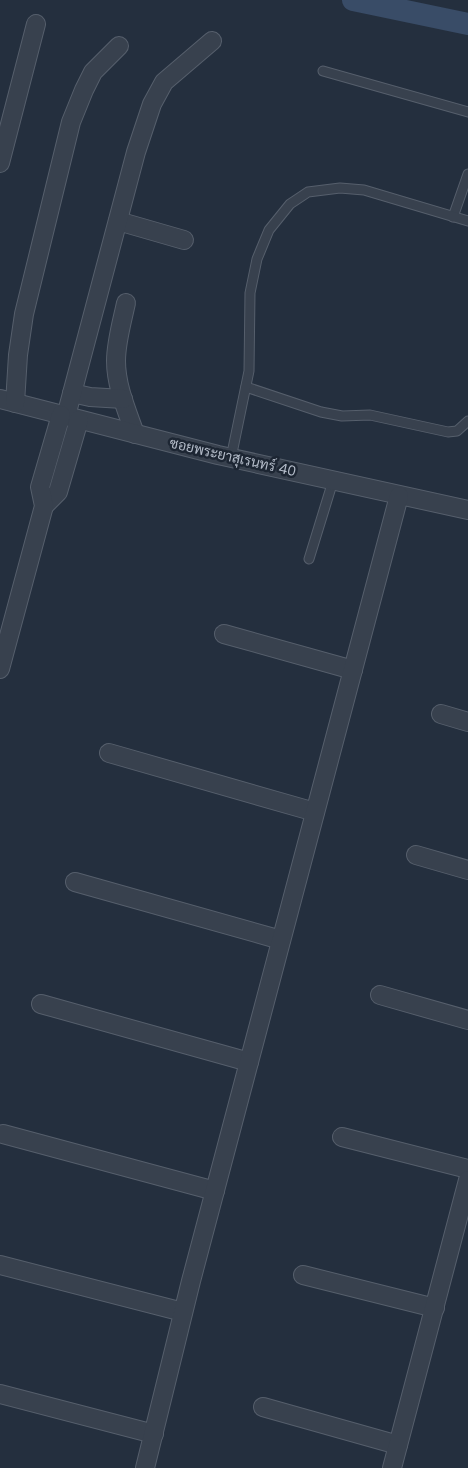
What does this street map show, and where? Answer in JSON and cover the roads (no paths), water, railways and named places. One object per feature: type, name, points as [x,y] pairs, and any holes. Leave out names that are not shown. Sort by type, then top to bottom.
[{"type":"street","points":[[0,163],[36,24]]},
{"type":"street","points":[[0,668],[44,506],[40,487],[69,417],[72,394],[136,152],[152,104],[164,82],[212,41]]},
{"type":"street","points":[[7,401],[18,355],[24,314],[71,122],[93,72],[119,46]]},
{"type":"street","points":[[118,221],[184,240]]},
{"type":"street","points":[[126,303],[117,347],[117,376],[135,434]]},
{"type":"street","points":[[72,394],[90,398],[123,399]]},
{"type":"street","name":"ซอยพระยาสุเรนทร์ 40","points":[[7,401],[232,458],[468,510]]},
{"type":"street","points":[[145,1468],[183,1312],[399,496]]},
{"type":"street","points":[[224,634],[353,670]]},
{"type":"street","points":[[441,714],[468,722]]},
{"type":"street","points":[[109,753],[315,812]]},
{"type":"street","points":[[416,855],[468,870]]},
{"type":"street","points":[[75,882],[281,940]]},
{"type":"street","points":[[380,995],[468,1020]]},
{"type":"street","points":[[41,1004],[249,1062]]},
{"type":"street","points":[[3,1134],[215,1191]]},
{"type":"street","points":[[342,1137],[468,1169]]},
{"type":"street","points":[[392,1468],[468,1180]]},
{"type":"street","points":[[0,1265],[183,1312]]},
{"type":"street","points":[[303,1275],[435,1308]]},
{"type":"street","points":[[0,1394],[154,1434]]},
{"type":"street","points":[[263,1407],[398,1446]]},
{"type":"lane","points":[[324,71],[468,112]]},
{"type":"lane","points":[[453,217],[468,174]]},
{"type":"lane","points":[[232,458],[249,371],[250,293],[257,259],[269,230],[290,204],[308,192],[340,188],[364,190],[468,221]]},
{"type":"lane","points":[[246,388],[321,412],[342,416],[370,415],[448,432],[457,431],[468,421]]},
{"type":"lane","points":[[310,559],[333,481]]},
{"type":"waterway","points":[[353,0],[468,24]]}]
